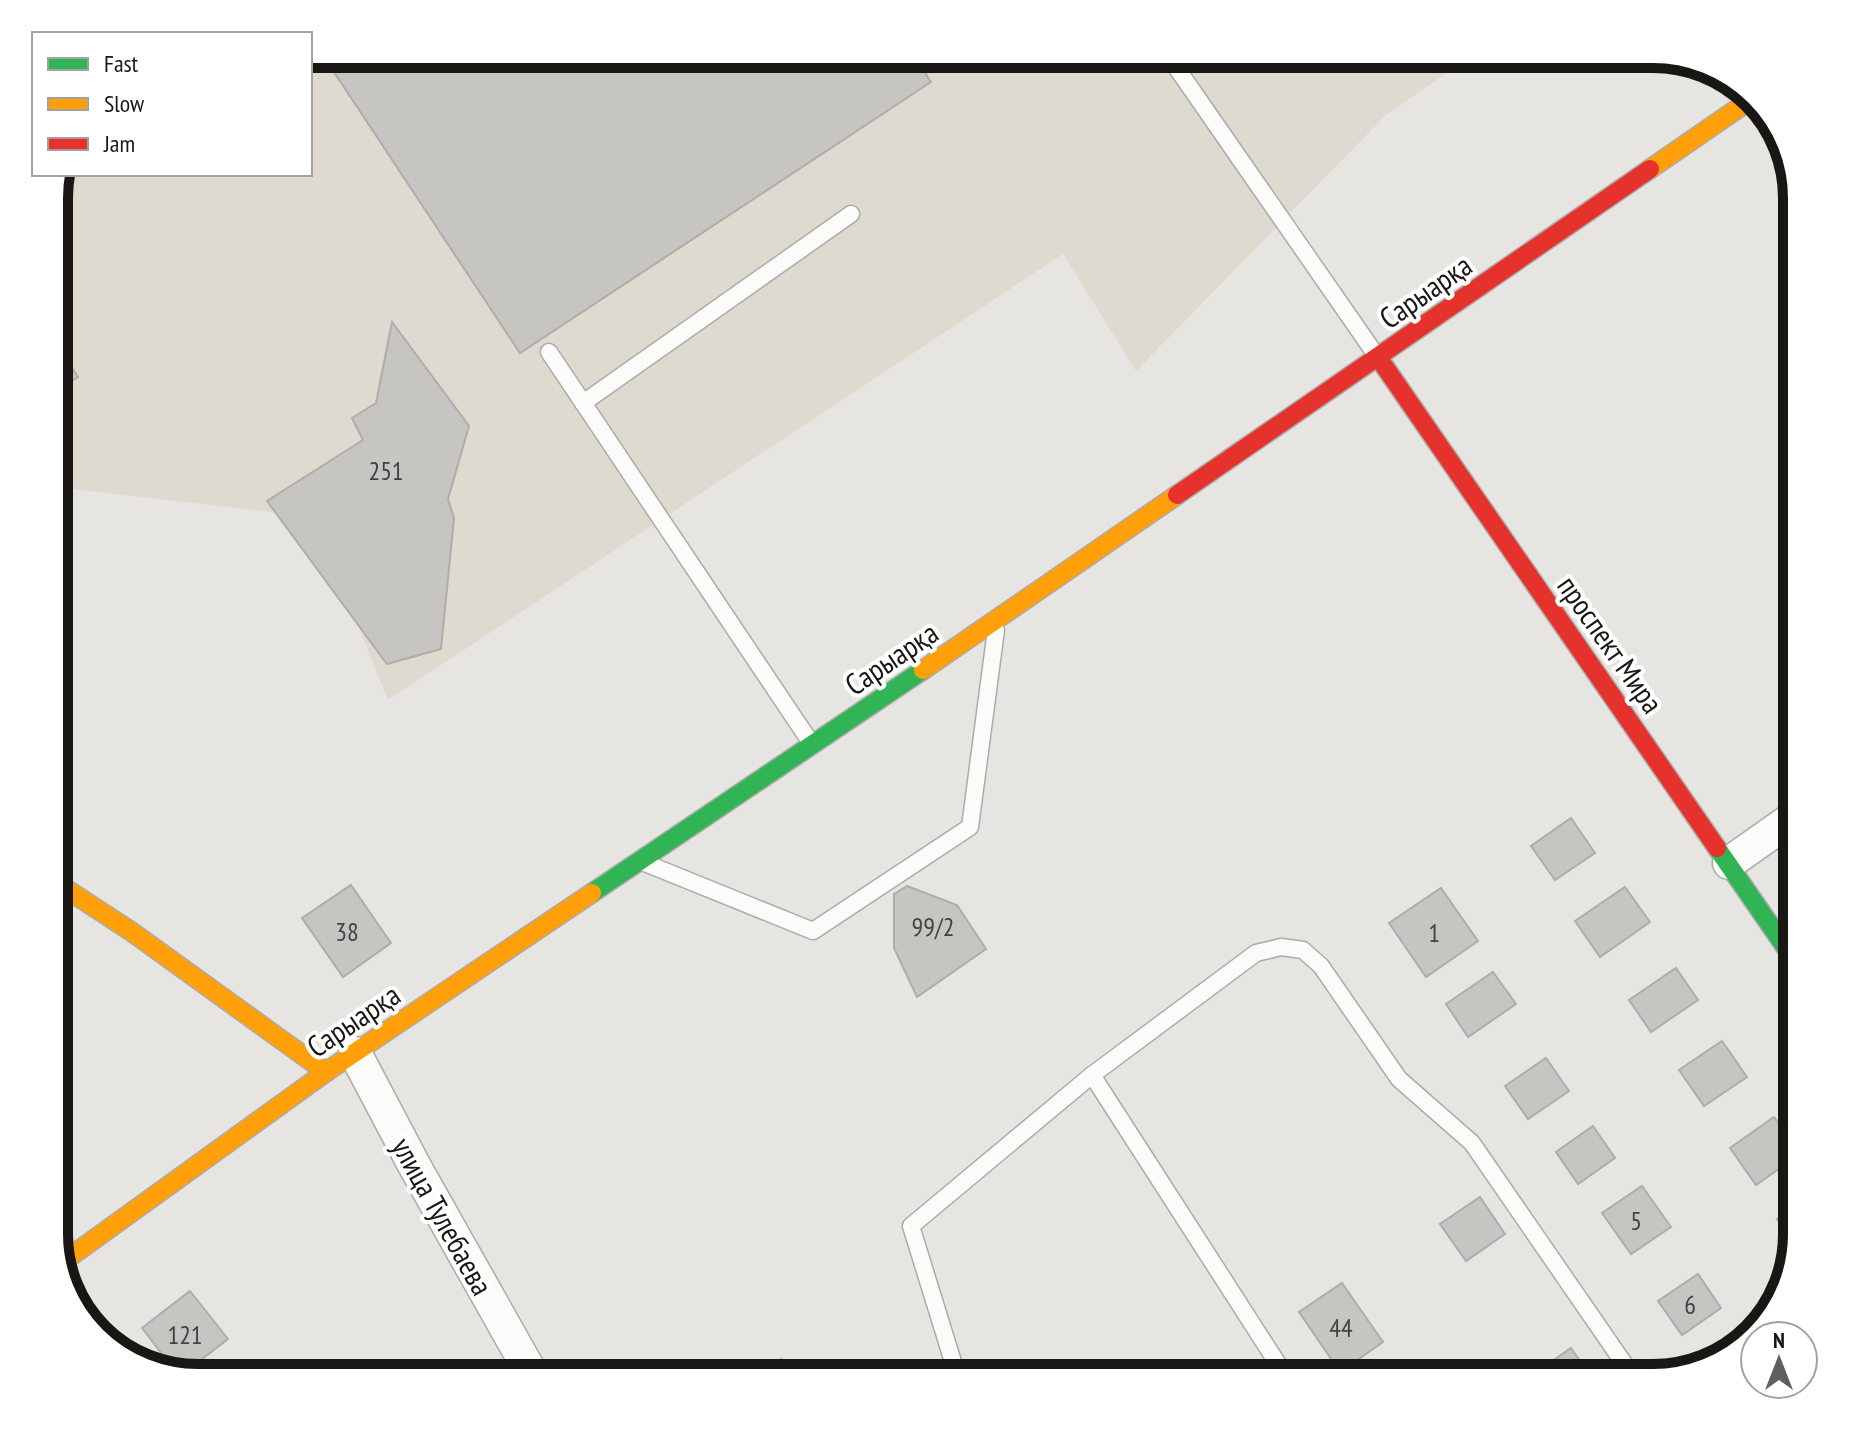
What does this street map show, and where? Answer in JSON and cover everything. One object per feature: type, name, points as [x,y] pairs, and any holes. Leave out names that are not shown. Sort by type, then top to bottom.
[{"type":"main road","name":"Сарыарқа","points":[[70,1257],[326,1072],[997,620],[1743,105]]},
{"type":"main road","name":"проспект Мира","points":[[1378,357],[1783,943]]},
{"type":"main road","points":[[68,890],[132,932],[326,1072]]},
{"type":"street","points":[[1729,863],[1783,825]]},
{"type":"street","name":"улица Тулебаева","points":[[355,1053],[421,1178],[526,1364]]},
{"type":"lane","points":[[1177,68],[1378,357]]},
{"type":"lane","points":[[583,403],[851,214]]},
{"type":"lane","points":[[549,352],[812,744]]},
{"type":"lane","points":[[638,860],[813,931],[957,836],[970,827],[997,620]]},
{"type":"lane","points":[[954,1364],[911,1226],[1092,1075],[1256,953],[1281,947],[1303,950],[1321,966],[1399,1079],[1472,1143],[1624,1364]]},
{"type":"lane","points":[[1092,1075],[1278,1364]]},
{"type":"shaded area","points":[[312,68],[1454,68],[1386,115],[1136,371],[1063,254],[388,700],[314,517],[68,489],[70,176],[312,176]]},
{"type":"building","points":[[331,68],[922,68],[931,82],[520,353]]},
{"type":"building","points":[[392,322],[469,426],[448,499],[454,518],[441,649],[387,664],[267,501],[363,440],[352,418],[376,403]]},
{"type":"building","points":[[68,362],[78,377],[68,384]]},
{"type":"building","points":[[1571,818],[1595,853],[1555,880],[1531,846]]},
{"type":"building","points":[[351,885],[391,943],[343,977],[302,918]]},
{"type":"building","points":[[907,886],[957,905],[986,949],[917,997],[894,948],[894,894]]},
{"type":"building","points":[[1625,887],[1650,922],[1600,957],[1575,921]]},
{"type":"building","points":[[1441,888],[1478,941],[1426,977],[1389,923]]},
{"type":"building","points":[[1676,968],[1698,1000],[1651,1032],[1629,1000]]},
{"type":"building","points":[[1493,972],[1516,1004],[1468,1037],[1446,1004]]},
{"type":"building","points":[[1722,1041],[1747,1077],[1704,1106],[1679,1070]]},
{"type":"building","points":[[1546,1058],[1569,1091],[1528,1119],[1505,1086]]},
{"type":"building","points":[[1774,1117],[1783,1130],[1783,1166],[1756,1185],[1730,1148]]},
{"type":"building","points":[[1593,1126],[1615,1158],[1578,1184],[1556,1152]]},
{"type":"building","points":[[1642,1186],[1671,1227],[1631,1254],[1602,1213]]},
{"type":"building","points":[[1480,1197],[1505,1234],[1466,1261],[1440,1224]]},
{"type":"building","points":[[1698,1274],[1721,1308],[1682,1335],[1658,1301]]},
{"type":"building","points":[[1342,1283],[1383,1342],[1351,1364],[1335,1364],[1299,1312]]},
{"type":"building","points":[[190,1291],[228,1339],[196,1364],[181,1363],[166,1359],[142,1328]]},
{"type":"building","points":[[1571,1348],[1582,1364],[1548,1364]]},
{"type":"traffic: fast","points":[[592,893],[923,670]]},
{"type":"traffic: fast","points":[[1717,848],[1783,944]]},
{"type":"traffic: slow","points":[[1650,169],[1743,105]]},
{"type":"traffic: slow","points":[[923,670],[1177,495]]},
{"type":"traffic: slow","points":[[68,890],[132,932],[326,1072]]},
{"type":"traffic: slow","points":[[70,1257],[326,1072],[592,893]]},
{"type":"traffic: jam","points":[[1177,495],[1650,169]]},
{"type":"traffic: jam","points":[[1378,357],[1717,848]]}]
